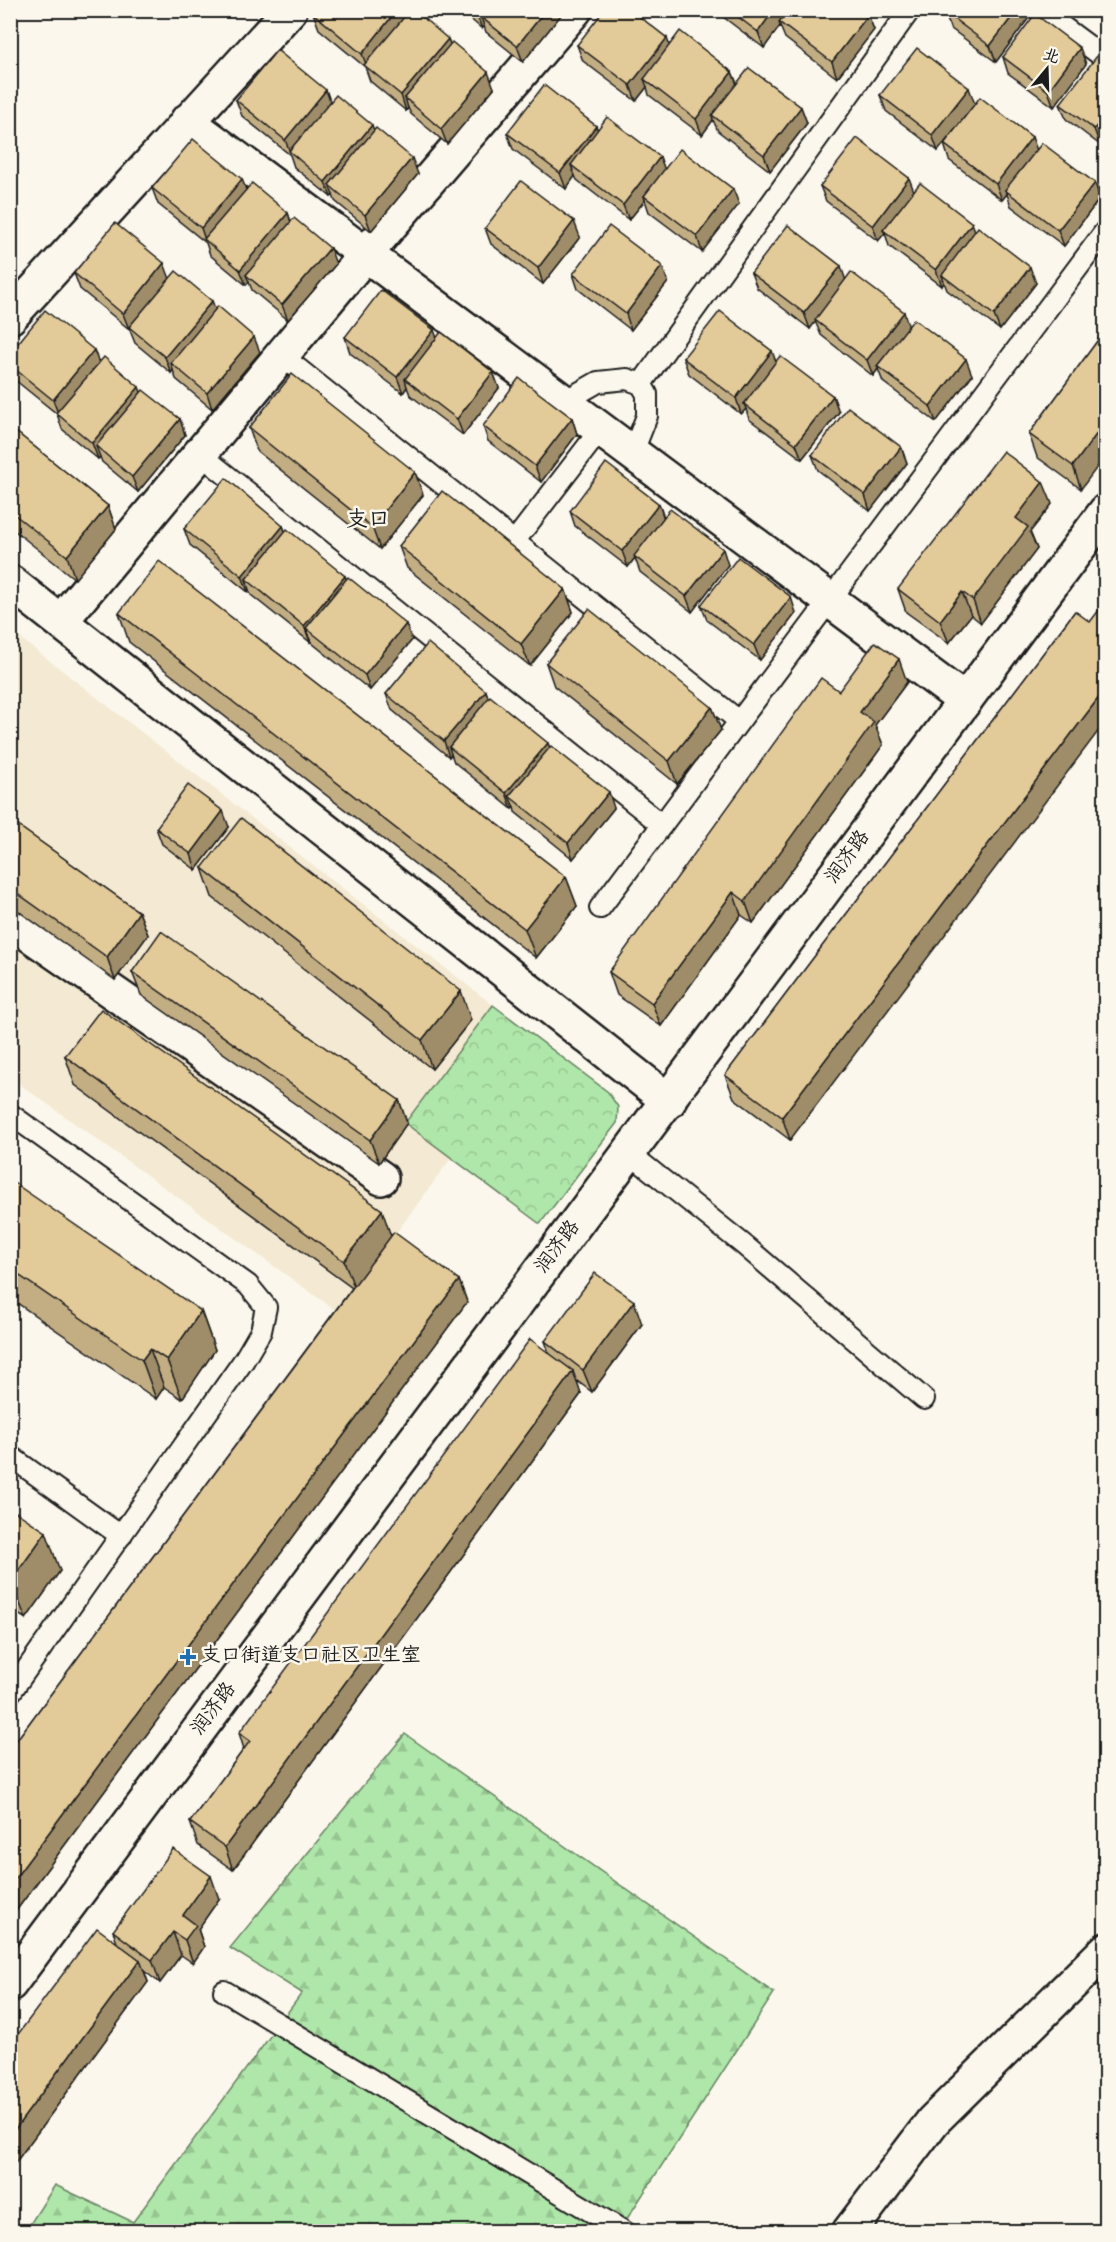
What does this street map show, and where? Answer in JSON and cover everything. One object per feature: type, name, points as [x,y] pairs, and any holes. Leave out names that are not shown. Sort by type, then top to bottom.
[{"type":"street","points":[[10,317],[290,10]]},
{"type":"street","points":[[61,621],[365,255],[575,10]]},
{"type":"street","points":[[187,122],[964,701]]},
{"type":"street","name":"润济路","points":[[10,1984],[669,1101],[964,701],[1100,532]]},
{"type":"street","points":[[10,582],[669,1101]]},
{"type":"street","points":[[10,921],[381,1178]]},
{"type":"street","points":[[849,2232],[933,2121],[1106,1950]]},
{"type":"lane","points":[[640,384],[910,10]]},
{"type":"lane","points":[[1040,10],[1106,59]]},
{"type":"lane","points":[[600,908],[1106,230]]},
{"type":"lane","points":[[281,355],[739,721]]},
{"type":"lane","points":[[563,402],[598,382],[627,379],[640,384],[647,394],[647,416],[632,454]]},
{"type":"lane","points":[[514,542],[600,430]]},
{"type":"lane","points":[[200,454],[662,825]]},
{"type":"lane","points":[[10,1114],[248,1285],[266,1307],[261,1331],[244,1360],[10,1693]]},
{"type":"lane","points":[[629,1153],[744,1245],[924,1399]]},
{"type":"lane","points":[[10,1456],[121,1536]]},
{"type":"lane","points":[[224,1991],[625,2232]]},
{"type":"shaded area","points":[[10,630],[493,1005],[405,1122],[452,1157],[338,1312],[11,1078]]},
{"type":"green space","points":[[493,1005],[608,1092],[618,1107],[617,1123],[540,1224],[405,1123]]},
{"type":"green space","points":[[405,1734],[774,1993],[619,2231],[25,2232],[55,2185],[133,2222],[302,1993],[230,1948]]},
{"type":"building","points":[[315,10],[397,10],[362,54],[313,13]]},
{"type":"building","points":[[410,10],[414,10],[448,39],[401,95],[364,65]]},
{"type":"building","points":[[486,10],[546,10],[517,46],[481,17]]},
{"type":"building","points":[[604,10],[631,10],[667,38],[630,85],[577,45]]},
{"type":"building","points":[[729,10],[774,10],[758,32]]},
{"type":"building","points":[[788,10],[862,10],[868,15],[832,62],[779,22]]},
{"type":"building","points":[[946,10],[1017,10],[990,46],[945,12]]},
{"type":"building","points":[[1035,14],[1080,48],[1048,91],[1003,57]]},
{"type":"building","points":[[680,31],[732,72],[696,119],[644,79]]},
{"type":"building","points":[[452,42],[488,72],[441,129],[405,98]]},
{"type":"building","points":[[917,48],[969,88],[932,135],[880,95]]},
{"type":"building","points":[[277,50],[326,90],[285,140],[236,100]]},
{"type":"building","points":[[1097,56],[1106,63],[1106,115],[1094,129],[1060,104]]},
{"type":"building","points":[[749,68],[801,107],[764,155],[712,115]]},
{"type":"building","points":[[544,85],[596,126],[560,173],[507,133]]},
{"type":"building","points":[[336,95],[372,125],[325,182],[289,151]]},
{"type":"building","points":[[980,97],[1032,137],[996,184],[944,144]]},
{"type":"building","points":[[607,117],[660,157],[623,205],[571,165]]},
{"type":"building","points":[[1106,127],[1106,139],[1099,135]]},
{"type":"building","points":[[376,128],[412,158],[365,215],[329,185]]},
{"type":"building","points":[[857,138],[909,178],[873,226],[820,186]]},
{"type":"building","points":[[193,139],[242,179],[201,228],[152,188]]},
{"type":"building","points":[[1042,143],[1095,183],[1058,230],[1005,190]]},
{"type":"building","points":[[680,149],[733,189],[697,236],[644,196]]},
{"type":"building","points":[[521,181],[574,221],[538,268],[485,228]]},
{"type":"building","points":[[252,183],[288,213],[240,270],[204,239]]},
{"type":"building","points":[[920,183],[972,223],[936,270],[883,230]]},
{"type":"building","points":[[294,218],[330,248],[282,305],[246,275]]},
{"type":"building","points":[[115,223],[164,263],[123,314],[74,273]]},
{"type":"building","points":[[788,225],[841,266],[804,313],[751,273]]},
{"type":"building","points":[[609,226],[662,266],[626,314],[573,274]]},
{"type":"building","points":[[978,227],[1030,267],[994,315],[942,275]]},
{"type":"building","points":[[176,271],[212,301],[165,357],[129,327]]},
{"type":"building","points":[[851,272],[904,312],[867,360],[815,320]]},
{"type":"building","points":[[381,290],[434,330],[397,377],[345,337]]},
{"type":"building","points":[[218,306],[254,337],[207,393],[171,363]]},
{"type":"building","points":[[45,310],[94,350],[53,400],[10,365],[10,353]]},
{"type":"building","points":[[720,311],[772,351],[736,398],[683,358]]},
{"type":"building","points":[[914,319],[966,359],[930,406],[877,366]]},
{"type":"building","points":[[1106,329],[1106,421],[1073,466],[1029,434]]},
{"type":"building","points":[[441,332],[493,372],[457,419],[405,379]]},
{"type":"building","points":[[780,356],[833,396],[796,444],[744,404]]},
{"type":"building","points":[[104,357],[139,387],[92,443],[56,413]]},
{"type":"building","points":[[292,374],[415,472],[372,527],[249,428]]},
{"type":"building","points":[[519,378],[572,418],[535,466],[483,426]]},
{"type":"building","points":[[143,390],[180,419],[132,477],[96,446]]},
{"type":"building","points":[[848,407],[901,447],[865,495],[812,455]]},
{"type":"building","points":[[10,427],[108,506],[67,556],[10,511]]},
{"type":"building","points":[[1003,451],[1043,482],[1016,518],[1028,527],[973,600],[962,592],[940,621],[898,589]]},
{"type":"building","points":[[606,463],[659,504],[622,551],[570,511]]},
{"type":"building","points":[[226,478],[283,526],[242,576],[184,529]]},
{"type":"building","points":[[442,491],[565,589],[521,644],[399,546]]},
{"type":"building","points":[[670,509],[723,549],[686,596],[634,556]]},
{"type":"building","points":[[287,529],[345,576],[304,626],[246,579]]},
{"type":"building","points":[[738,557],[791,597],[754,645],[701,605]]},
{"type":"building","points":[[159,561],[566,877],[525,929],[119,613]]},
{"type":"building","points":[[348,577],[406,624],[365,675],[306,628]]},
{"type":"building","points":[[1106,601],[1106,688],[782,1117],[725,1075],[1075,611],[1090,622]]},
{"type":"building","points":[[589,609],[712,707],[669,761],[546,663]]},
{"type":"building","points":[[875,642],[899,659],[860,712],[874,722],[745,901],[733,892],[652,1003],[609,972],[821,678],[839,691]]},
{"type":"building","points":[[428,643],[486,691],[444,741],[386,694]]},
{"type":"building","points":[[490,696],[548,743],[506,793],[449,747]]},
{"type":"building","points":[[551,746],[609,792],[568,843],[509,796]]},
{"type":"building","points":[[188,785],[223,811],[191,854],[156,828]]},
{"type":"building","points":[[241,818],[461,991],[422,1040],[202,868]]},
{"type":"building","points":[[10,820],[139,912],[107,957],[10,888]]},
{"type":"building","points":[[161,931],[399,1100],[370,1140],[132,972]]},
{"type":"building","points":[[101,1009],[382,1210],[344,1261],[65,1056]]},
{"type":"building","points":[[14,1183],[201,1311],[167,1360],[150,1349],[142,1360],[10,1269],[10,1188]]},
{"type":"building","points":[[394,1232],[459,1280],[10,1885],[10,1749]]},
{"type":"building","points":[[595,1273],[634,1301],[583,1370],[545,1341]]},
{"type":"building","points":[[530,1339],[573,1371],[225,1847],[190,1822],[250,1741],[239,1733]]},
{"type":"building","points":[[10,1508],[46,1532],[11,1581],[10,1580]]},
{"type":"building","points":[[173,1849],[211,1876],[183,1915],[196,1925],[185,1940],[173,1932],[152,1960],[113,1931]]},
{"type":"building","points":[[97,1928],[140,1960],[10,2136],[10,2045]]},
{"type":"place","name":"支口街道支口社区卫生室","points":[[188,1657]]},
{"type":"district","name":"支口","points":[[368,522]]}]
